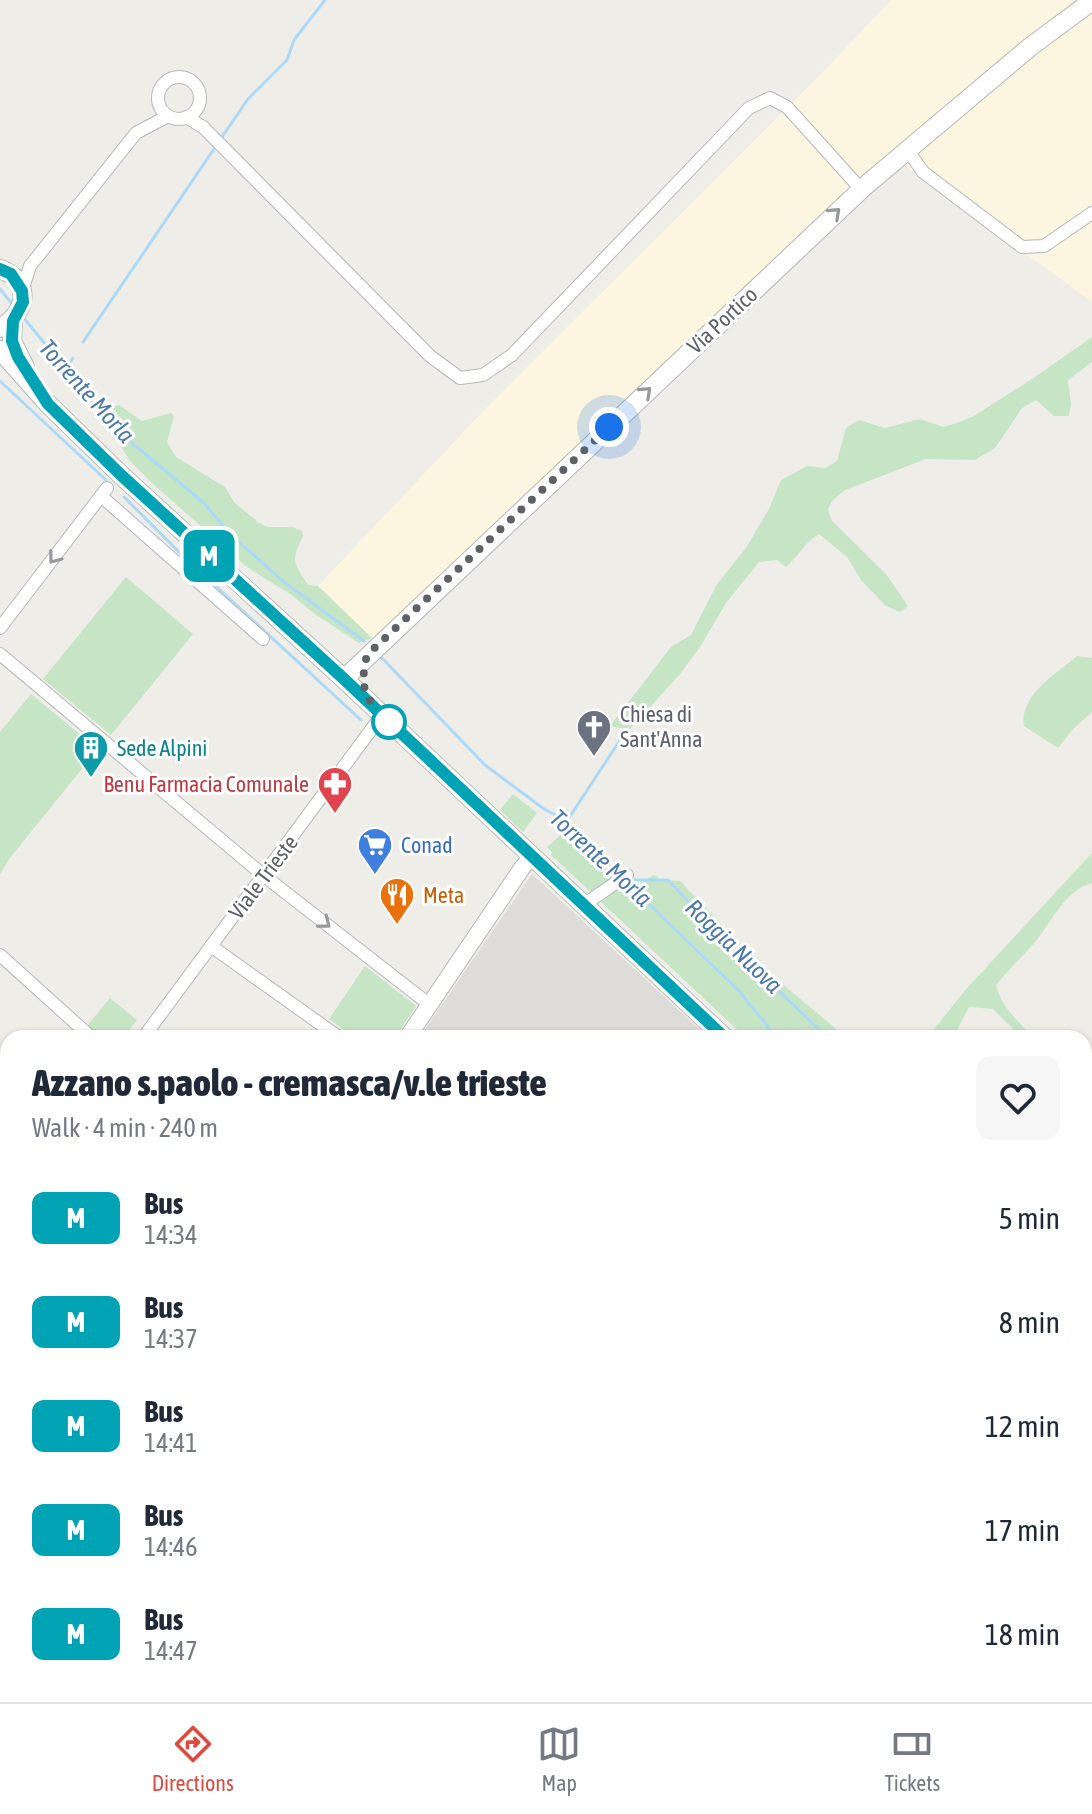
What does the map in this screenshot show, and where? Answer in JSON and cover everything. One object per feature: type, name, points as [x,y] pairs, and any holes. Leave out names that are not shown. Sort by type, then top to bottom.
[{"type":"main road","name":"Via Portico","points":[[344,679],[865,186],[1030,47],[1092,1]]},
{"type":"main road","points":[[5,272],[14,313],[12,341],[18,357],[48,404]]},
{"type":"main road","points":[[0,350],[48,404],[121,475],[368,701],[717,1030]]},
{"type":"main road","points":[[367,655],[363,671],[368,701]]},
{"type":"street","points":[[151,123],[158,94],[165,82],[178,76],[197,86],[200,101],[186,117]]},
{"type":"street","points":[[14,313],[30,266],[136,133],[168,116],[186,117],[203,127],[430,356],[460,378],[483,375],[512,355],[759,101],[770,98],[787,107],[859,187],[865,186]]},
{"type":"street","points":[[158,102],[168,116]]},
{"type":"street","points":[[197,107],[203,127]]},
{"type":"street","points":[[907,149],[923,172],[1022,247],[1044,246],[1092,213]]},
{"type":"street","points":[[5,272],[30,266]]},
{"type":"street","points":[[0,628],[104,492],[152,540],[263,639]]},
{"type":"street","points":[[0,654],[263,875],[430,1005]]},
{"type":"street","name":"Viale Trieste","points":[[149,1030],[382,715]]},
{"type":"street","points":[[413,1030],[532,856]]},
{"type":"street","points":[[585,904],[627,875]]},
{"type":"street","points":[[211,946],[329,1030]]},
{"type":"street","points":[[0,955],[83,1030]]},
{"type":"shaded area","points":[[891,0],[1092,0],[1092,302],[891,155],[372,638],[318,586],[487,407],[821,74]]},
{"type":"shaded area","points":[[532,874],[700,1030],[425,1030]]},
{"type":"green space","points":[[1092,337],[1092,362],[1068,380],[1069,416],[1054,416],[1036,400],[1022,408],[995,448],[975,460],[926,459],[845,490],[832,501],[828,510],[832,521],[886,574],[908,606],[900,612],[886,606],[861,580],[847,557],[819,534],[786,567],[777,560],[759,562],[726,603],[680,674],[629,730],[610,726],[671,647],[691,635],[717,584],[746,548],[769,509],[781,480],[807,466],[825,468],[837,461],[846,428],[859,420],[885,428],[920,419],[943,427],[974,416]]},
{"type":"green space","points":[[119,405],[142,421],[171,413],[174,416],[167,442],[176,457],[225,487],[235,503],[259,523],[302,531],[295,561],[308,585],[318,586],[372,638],[359,643],[247,567],[152,483],[130,461],[112,433],[113,407]]},
{"type":"green space","points":[[126,577],[193,634],[111,735],[43,679]]},
{"type":"green space","points":[[1077,656],[1092,658],[1092,712],[1058,748],[1024,726],[1024,715],[1027,705],[1041,686]]},
{"type":"green space","points":[[31,694],[98,749],[0,874],[0,732]]},
{"type":"green space","points":[[513,794],[537,813],[523,832],[500,810]]},
{"type":"green space","points":[[566,830],[626,887],[635,887],[654,875],[662,880],[680,881],[767,971],[837,1030],[737,1030],[551,855],[547,847]]},
{"type":"green space","points":[[1092,853],[1092,883],[1067,899],[1035,942],[996,985],[1006,1007],[1026,1030],[1014,1030],[993,1009],[969,1007],[957,1030],[933,1030],[967,988]]},
{"type":"green space","points":[[365,966],[416,1006],[400,1030],[344,1030],[329,1019]]},
{"type":"green space","points":[[110,998],[137,1020],[129,1030],[92,1030],[87,1026]]},
{"type":"waterway","points":[[220,140],[248,99],[287,60],[294,40],[325,0]]},
{"type":"waterway","points":[[83,342],[216,146]]},
{"type":"waterway","name":"Torrente Morla","points":[[0,289],[13,305]]},
{"type":"waterway","name":"Torrente Morla","points":[[23,317],[114,428],[204,503],[230,534],[284,582],[364,641]]},
{"type":"waterway","points":[[66,368],[73,358]]},
{"type":"waterway","name":"Roggia Nuova","points":[[0,381],[106,480]]},
{"type":"waterway","name":"Roggia Nuova","points":[[124,497],[182,555],[361,720]]},
{"type":"waterway","name":"Torrente Morla","points":[[380,656],[485,765],[544,809],[567,821],[621,877]]},
{"type":"waterway","points":[[567,821],[622,737]]},
{"type":"waterway","name":"Roggia Nuova","points":[[629,880],[668,880],[710,925],[820,1030]]},
{"type":"waterway","name":"Torrente Morla","points":[[626,882],[739,991],[771,1030]]},
{"type":"bus line","name":"M","points":[[0,269],[11,274],[22,291],[23,302],[13,321],[12,341],[18,357],[48,404],[717,1030]]},
{"type":"place","name":"Chiesa di Sant'Anna","points":[[594,758]]},
{"type":"place","name":"Sede Alpini","points":[[91,779]]},
{"type":"place","name":"Benu Farmacia Comunale","points":[[335,815]]},
{"type":"place","name":"Conad","points":[[375,876]]},
{"type":"place","name":"Meta","points":[[397,926]]},
{"type":"route","points":[[389,722],[368,701],[363,671],[367,655],[609,427]]}]
